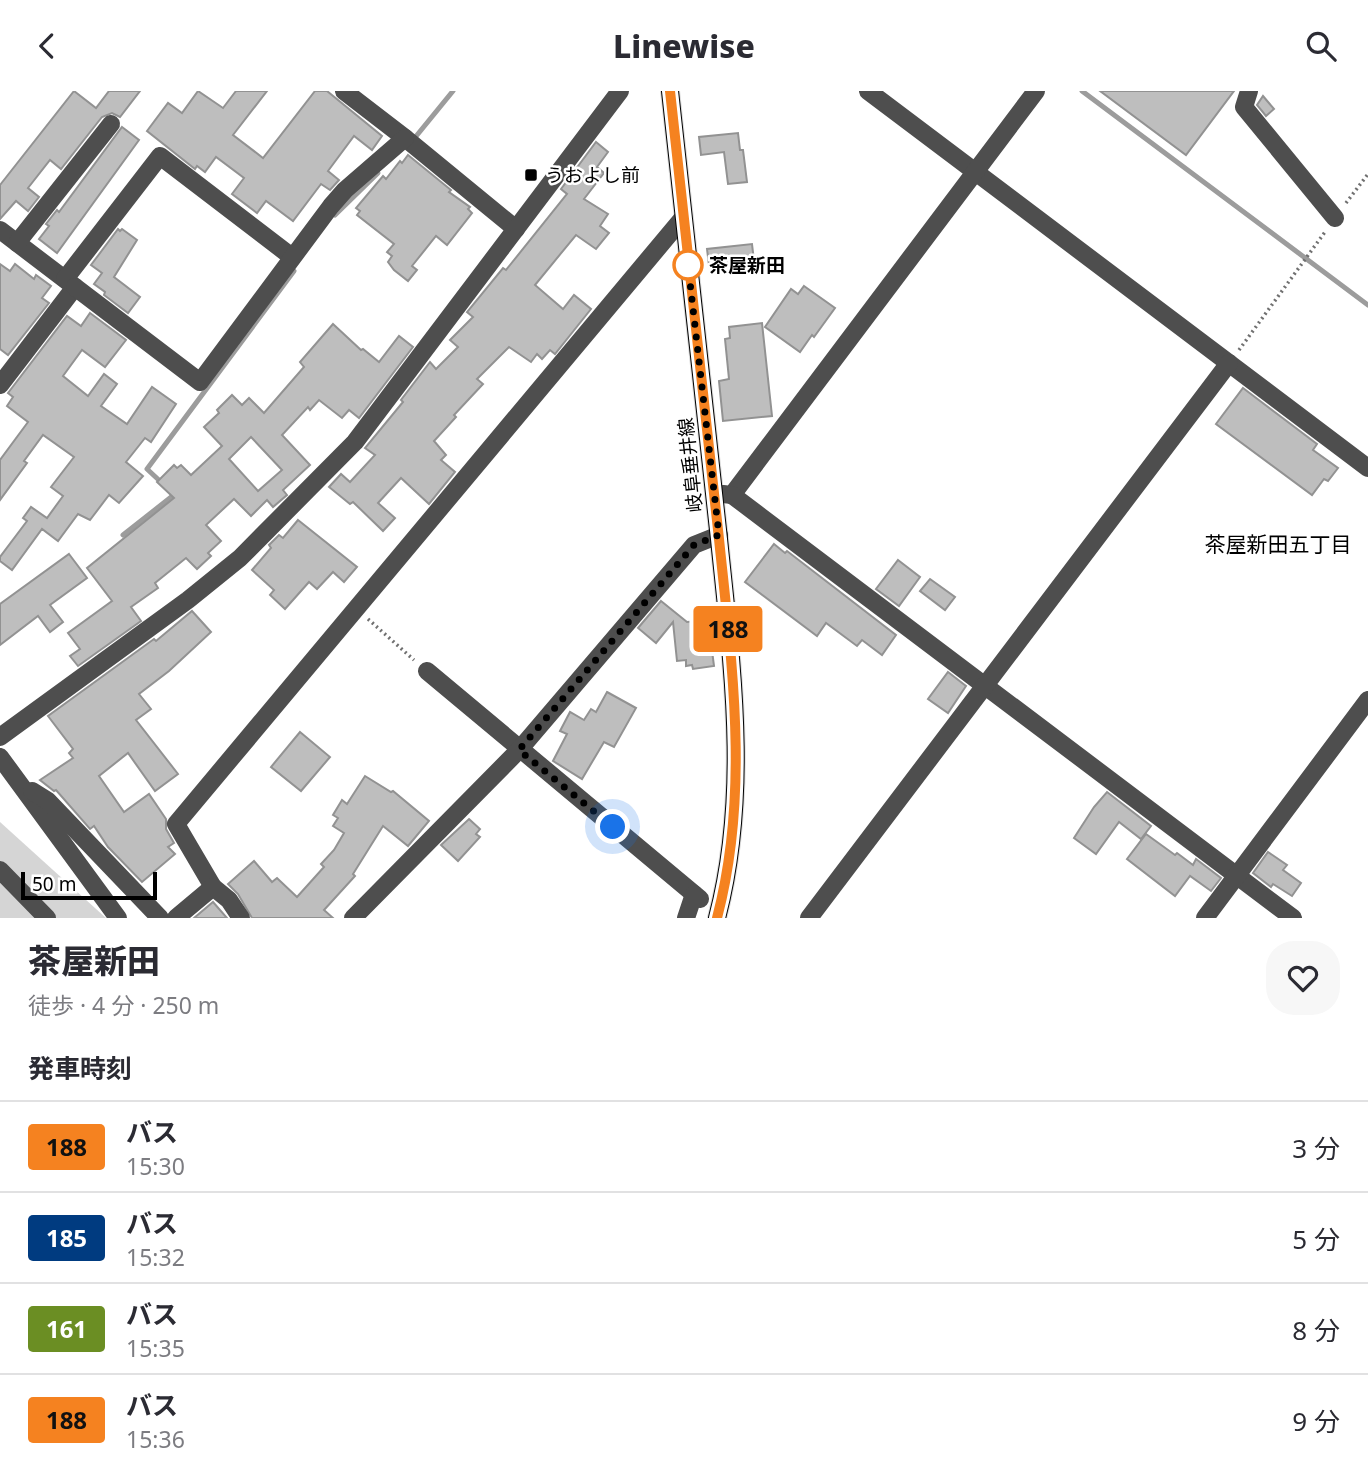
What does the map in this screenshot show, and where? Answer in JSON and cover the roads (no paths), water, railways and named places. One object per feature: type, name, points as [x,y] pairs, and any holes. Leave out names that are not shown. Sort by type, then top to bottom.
[{"type":"main road","name":"岐阜垂井線","points":[[670,91],[682,219],[724,495],[719,535],[734,688],[737,751],[735,821],[717,918]]},
{"type":"street","points":[[344,91],[516,229]]},
{"type":"street","points":[[0,737],[188,600],[247,551],[355,442],[620,91]]},
{"type":"street","points":[[869,91],[1368,468]]},
{"type":"street","points":[[1036,91],[724,495],[1293,918]]},
{"type":"street","points":[[1249,91],[1244,107],[1335,218]]},
{"type":"street","points":[[17,243],[111,124]]},
{"type":"street","points":[[0,230],[200,382],[345,190],[405,138]]},
{"type":"street","points":[[0,385],[160,156],[292,257]]},
{"type":"street","points":[[241,918],[229,900],[213,887],[176,824],[682,219]]},
{"type":"street","points":[[809,918],[1229,363]]},
{"type":"street","points":[[353,918],[519,750],[694,545],[719,535]]},
{"type":"street","points":[[426,671],[697,896],[686,918]]},
{"type":"street","points":[[1205,918],[1368,701]]},
{"type":"street","points":[[0,757],[118,918]]},
{"type":"street","points":[[20,783],[48,801],[160,918]]},
{"type":"street","points":[[0,870],[47,918]]},
{"type":"street","points":[[176,918],[213,887]]},
{"type":"waterway","points":[[413,140],[453,91]]},
{"type":"waterway","points":[[1082,91],[1368,305]]},
{"type":"waterway","points":[[335,215],[378,173]]},
{"type":"waterway","points":[[162,483],[147,469],[294,271]]},
{"type":"waterway","points":[[123,535],[175,494]]},
{"type":"place","name":"うおよし前","points":[[531,175]]},
{"type":"place","name":"茶屋新田","points":[[688,265]]},
{"type":"district","name":"茶屋新田五丁目","points":[[1278,544]]}]
